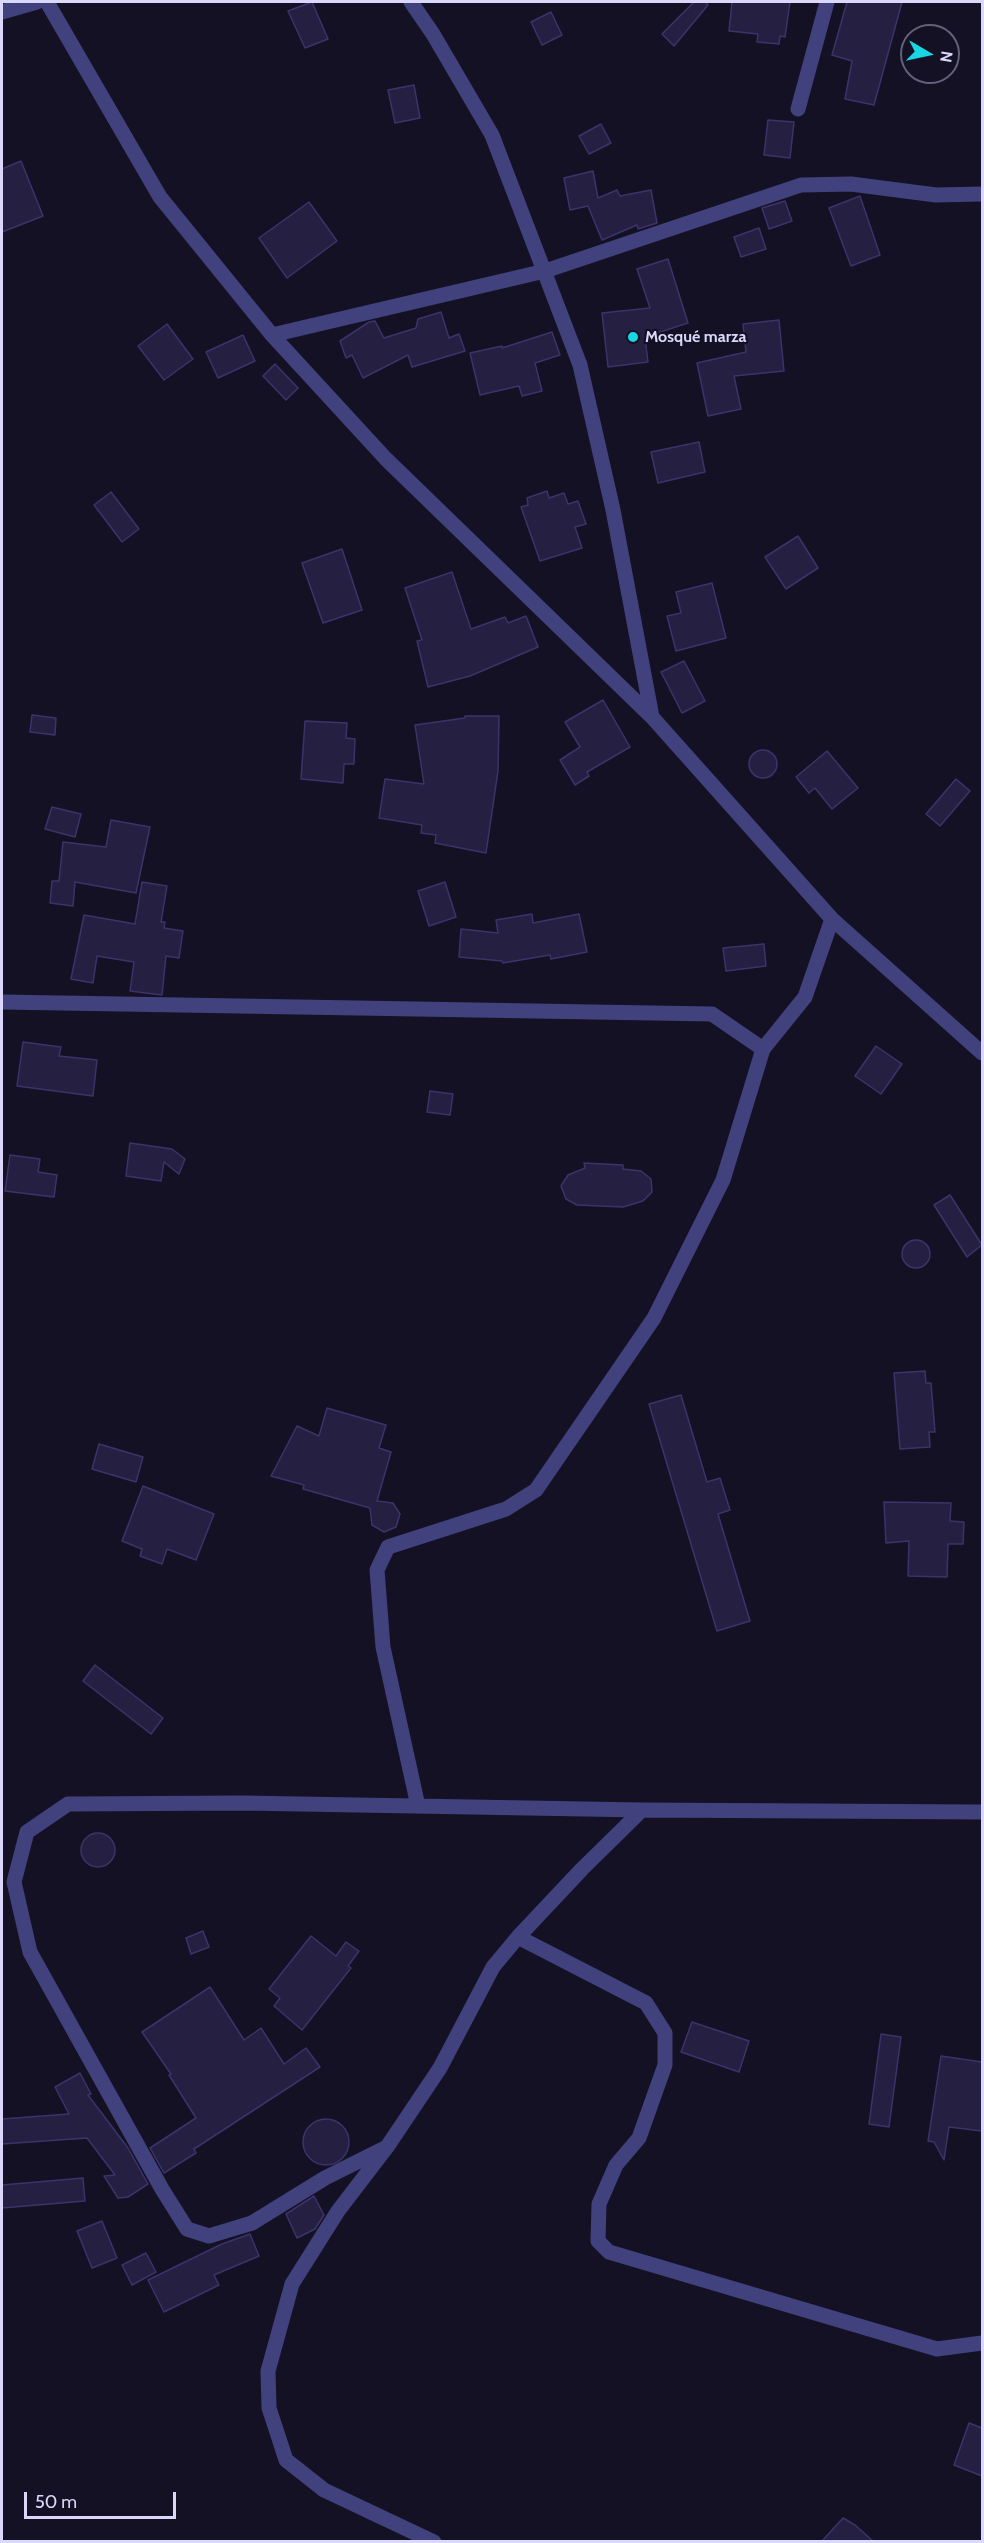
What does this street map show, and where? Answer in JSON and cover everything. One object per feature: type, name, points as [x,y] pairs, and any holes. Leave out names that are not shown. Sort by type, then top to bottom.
[{"type":"street","points":[[2,12],[37,2]]},
{"type":"street","points":[[47,2],[160,197],[272,335],[386,459],[652,717],[832,919],[982,1053]]},
{"type":"street","points":[[411,2],[434,34],[492,135],[580,365],[613,510],[652,717]]},
{"type":"street","points":[[798,109],[827,2]]},
{"type":"street","points":[[272,335],[545,271],[801,185],[851,184],[936,195],[982,194]]},
{"type":"street","points":[[418,1806],[383,1647],[377,1570],[388,1547],[506,1509],[536,1490],[660,1307],[723,1180],[763,1049],[805,997],[832,919]]},
{"type":"street","points":[[2,1002],[712,1014],[763,1049]]},
{"type":"street","points":[[387,2147],[325,2178],[252,2223],[209,2236],[187,2229],[156,2179],[30,1952],[14,1882],[27,1832],[68,1804],[243,1803],[642,1810],[982,1812]]},
{"type":"street","points":[[434,2541],[324,2490],[286,2460],[269,2408],[268,2371],[292,2284],[338,2211],[387,2147],[440,2068],[493,1967],[518,1937],[642,1810]]},
{"type":"street","points":[[518,1937],[646,2003],[664,2033],[665,2065],[639,2138],[616,2165],[599,2204],[598,2241],[609,2252],[937,2349],[982,2343]]},
{"type":"building","points":[[312,2],[328,39],[305,48],[288,11]]},
{"type":"building","points":[[694,2],[705,2],[708,5],[674,46],[662,34]]},
{"type":"building","points":[[732,2],[790,2],[785,37],[780,36],[779,44],[757,42],[758,34],[729,31]]},
{"type":"building","points":[[847,2],[902,2],[874,105],[845,99],[852,61],[832,55]]},
{"type":"building","points":[[551,12],[562,35],[542,45],[531,22]]},
{"type":"building","points":[[414,85],[420,118],[395,123],[388,90]]},
{"type":"building","points":[[768,120],[794,122],[790,158],[764,155]]},
{"type":"building","points":[[601,124],[611,143],[589,154],[579,136]]},
{"type":"building","points":[[21,161],[43,216],[2,232],[2,169]]},
{"type":"building","points":[[593,171],[598,198],[617,190],[620,196],[651,190],[657,223],[638,229],[637,225],[602,240],[588,206],[570,210],[564,178]]},
{"type":"building","points":[[860,196],[880,255],[851,266],[829,208]]},
{"type":"building","points":[[785,201],[792,221],[769,229],[762,208]]},
{"type":"building","points":[[309,202],[337,241],[287,278],[259,238]]},
{"type":"building","points":[[759,228],[766,249],[741,257],[734,237]]},
{"type":"building","points":[[668,259],[688,323],[645,337],[648,362],[608,367],[602,313],[650,308],[637,269]]},
{"type":"building","points":[[441,312],[449,338],[459,334],[465,351],[412,367],[408,355],[363,378],[352,355],[346,358],[340,341],[369,322],[375,321],[384,338],[416,328],[418,319]]},
{"type":"building","points":[[779,320],[784,371],[734,376],[741,409],[708,416],[697,363],[746,352],[743,324]]},
{"type":"building","points":[[167,324],[193,359],[164,380],[138,346]]},
{"type":"building","points":[[552,332],[560,355],[535,363],[542,391],[522,396],[519,386],[480,395],[470,353],[502,346],[502,348]]},
{"type":"building","points":[[243,335],[255,361],[218,378],[206,352]]},
{"type":"building","points":[[275,364],[298,388],[286,400],[263,376]]},
{"type":"building","points":[[699,442],[705,472],[658,483],[651,452]]},
{"type":"building","points":[[547,491],[549,498],[564,493],[568,504],[578,501],[586,524],[575,527],[582,548],[540,561],[521,507],[528,505],[527,498]]},
{"type":"building","points":[[111,492],[139,529],[122,542],[94,505]]},
{"type":"building","points":[[798,536],[818,568],[786,589],[765,557]]},
{"type":"building","points":[[342,549],[362,610],[323,623],[302,563]]},
{"type":"building","points":[[452,572],[471,629],[505,617],[508,623],[526,616],[538,647],[470,676],[428,687],[417,641],[422,640],[405,588]]},
{"type":"building","points":[[712,583],[726,638],[676,651],[667,616],[681,613],[676,592]]},
{"type":"building","points":[[684,661],[705,701],[682,713],[661,672]]},
{"type":"building","points":[[603,700],[630,747],[587,772],[589,776],[575,785],[560,760],[580,747],[565,722]]},
{"type":"building","points":[[32,715],[56,718],[55,735],[30,732]]},
{"type":"building","points":[[465,716],[499,716],[498,771],[486,853],[435,843],[436,835],[421,833],[422,825],[379,818],[385,779],[424,784],[415,725],[465,718]]},
{"type":"building","points":[[305,721],[347,723],[346,738],[355,739],[354,764],[344,764],[343,783],[301,779]]},
{"type":"building","points":[[763,750],[773,754],[777,764],[773,774],[763,778],[753,774],[749,764],[753,754]]},
{"type":"building","points":[[827,751],[858,788],[832,809],[815,788],[809,793],[796,777]]},
{"type":"building","points":[[956,779],[970,791],[940,826],[926,814]]},
{"type":"building","points":[[52,807],[81,814],[75,837],[45,829]]},
{"type":"building","points":[[111,820],[150,827],[136,893],[75,882],[73,906],[50,903],[52,881],[59,881],[63,842],[106,847]]},
{"type":"building","points":[[142,882],[167,886],[161,922],[165,922],[164,928],[183,931],[179,958],[166,956],[162,995],[130,991],[134,962],[97,956],[93,983],[71,979],[84,915],[135,924]]},
{"type":"building","points":[[445,882],[456,917],[429,926],[418,891]]},
{"type":"building","points":[[532,914],[533,923],[579,914],[587,952],[551,959],[550,955],[503,963],[502,961],[459,957],[461,929],[498,933],[496,920]]},
{"type":"building","points":[[764,944],[766,966],[726,971],[723,948]]},
{"type":"building","points":[[23,1042],[61,1047],[59,1056],[97,1060],[93,1096],[17,1086]]},
{"type":"building","points":[[876,1046],[902,1064],[881,1094],[855,1076]]},
{"type":"building","points":[[430,1091],[453,1094],[450,1115],[427,1112]]},
{"type":"building","points":[[130,1143],[172,1149],[185,1159],[179,1174],[164,1162],[161,1181],[126,1176]]},
{"type":"building","points":[[10,1155],[40,1159],[38,1172],[57,1175],[54,1197],[5,1191]]},
{"type":"building","points":[[584,1163],[623,1165],[623,1169],[641,1171],[651,1179],[652,1192],[643,1201],[623,1207],[577,1205],[566,1199],[561,1186],[568,1175],[585,1168]]},
{"type":"building","points":[[950,1195],[982,1245],[967,1257],[934,1205]]},
{"type":"building","points":[[916,1240],[926,1244],[930,1254],[926,1264],[916,1268],[906,1264],[902,1254],[906,1244]]},
{"type":"building","points":[[925,1371],[926,1383],[931,1383],[935,1432],[929,1432],[930,1447],[900,1449],[894,1373]]},
{"type":"building","points":[[681,1395],[707,1482],[720,1478],[730,1510],[718,1514],[750,1621],[717,1631],[649,1404]]},
{"type":"building","points":[[327,1408],[386,1425],[379,1448],[391,1452],[377,1501],[393,1503],[400,1514],[396,1527],[384,1532],[372,1525],[370,1508],[303,1489],[304,1485],[271,1476],[297,1426],[319,1436]]},
{"type":"building","points":[[99,1444],[143,1457],[136,1482],[92,1469]]},
{"type":"building","points":[[143,1486],[214,1514],[196,1560],[167,1549],[162,1564],[140,1556],[142,1549],[122,1541]]},
{"type":"building","points":[[884,1502],[951,1503],[950,1521],[964,1522],[963,1544],[948,1544],[947,1577],[908,1576],[909,1541],[886,1543]]},
{"type":"building","points":[[95,1665],[163,1718],[151,1734],[83,1681]]},
{"type":"building","points":[[98,1833],[110,1838],[115,1850],[110,1862],[98,1867],[86,1862],[81,1850],[86,1838]]},
{"type":"building","points":[[203,1931],[209,1947],[191,1954],[186,1938]]},
{"type":"building","points":[[311,1936],[336,1956],[346,1942],[359,1951],[348,1966],[351,1968],[302,2030],[274,2006],[280,1998],[269,1989]]},
{"type":"building","points":[[210,1987],[244,2040],[261,2028],[284,2064],[306,2048],[320,2067],[194,2149],[196,2153],[164,2173],[150,2148],[196,2118],[169,2075],[171,2074],[142,2032]]},
{"type":"building","points":[[692,2022],[749,2041],[739,2072],[681,2052]]},
{"type":"building","points":[[881,2034],[901,2037],[889,2127],[869,2124]]},
{"type":"building","points":[[941,2056],[982,2062],[982,2131],[949,2127],[944,2160],[934,2142],[928,2141]]},
{"type":"building","points":[[80,2073],[91,2094],[88,2095],[128,2148],[148,2184],[128,2197],[118,2198],[104,2176],[115,2175],[87,2138],[2,2144],[2,2119],[69,2114],[55,2087]]},
{"type":"building","points":[[326,2119],[335,2120],[343,2125],[348,2133],[348,2151],[343,2159],[335,2164],[326,2165],[317,2164],[309,2159],[304,2151],[303,2142],[304,2133],[309,2125],[317,2120]]},
{"type":"building","points":[[83,2178],[85,2201],[2,2208],[2,2185]]},
{"type":"building","points":[[314,2196],[324,2215],[315,2229],[297,2238],[286,2214]]},
{"type":"building","points":[[102,2221],[117,2258],[92,2268],[77,2231]]},
{"type":"building","points":[[250,2234],[259,2256],[214,2275],[219,2285],[164,2312],[148,2280],[222,2244]]},
{"type":"building","points":[[146,2253],[156,2272],[132,2285],[122,2265]]},
{"type":"building","points":[[969,2423],[982,2428],[982,2476],[954,2465]]},
{"type":"building","points":[[843,2518],[855,2525],[873,2541],[822,2541]]},
{"type":"place","name":"Mosqué marza","points":[[633,337]]}]
